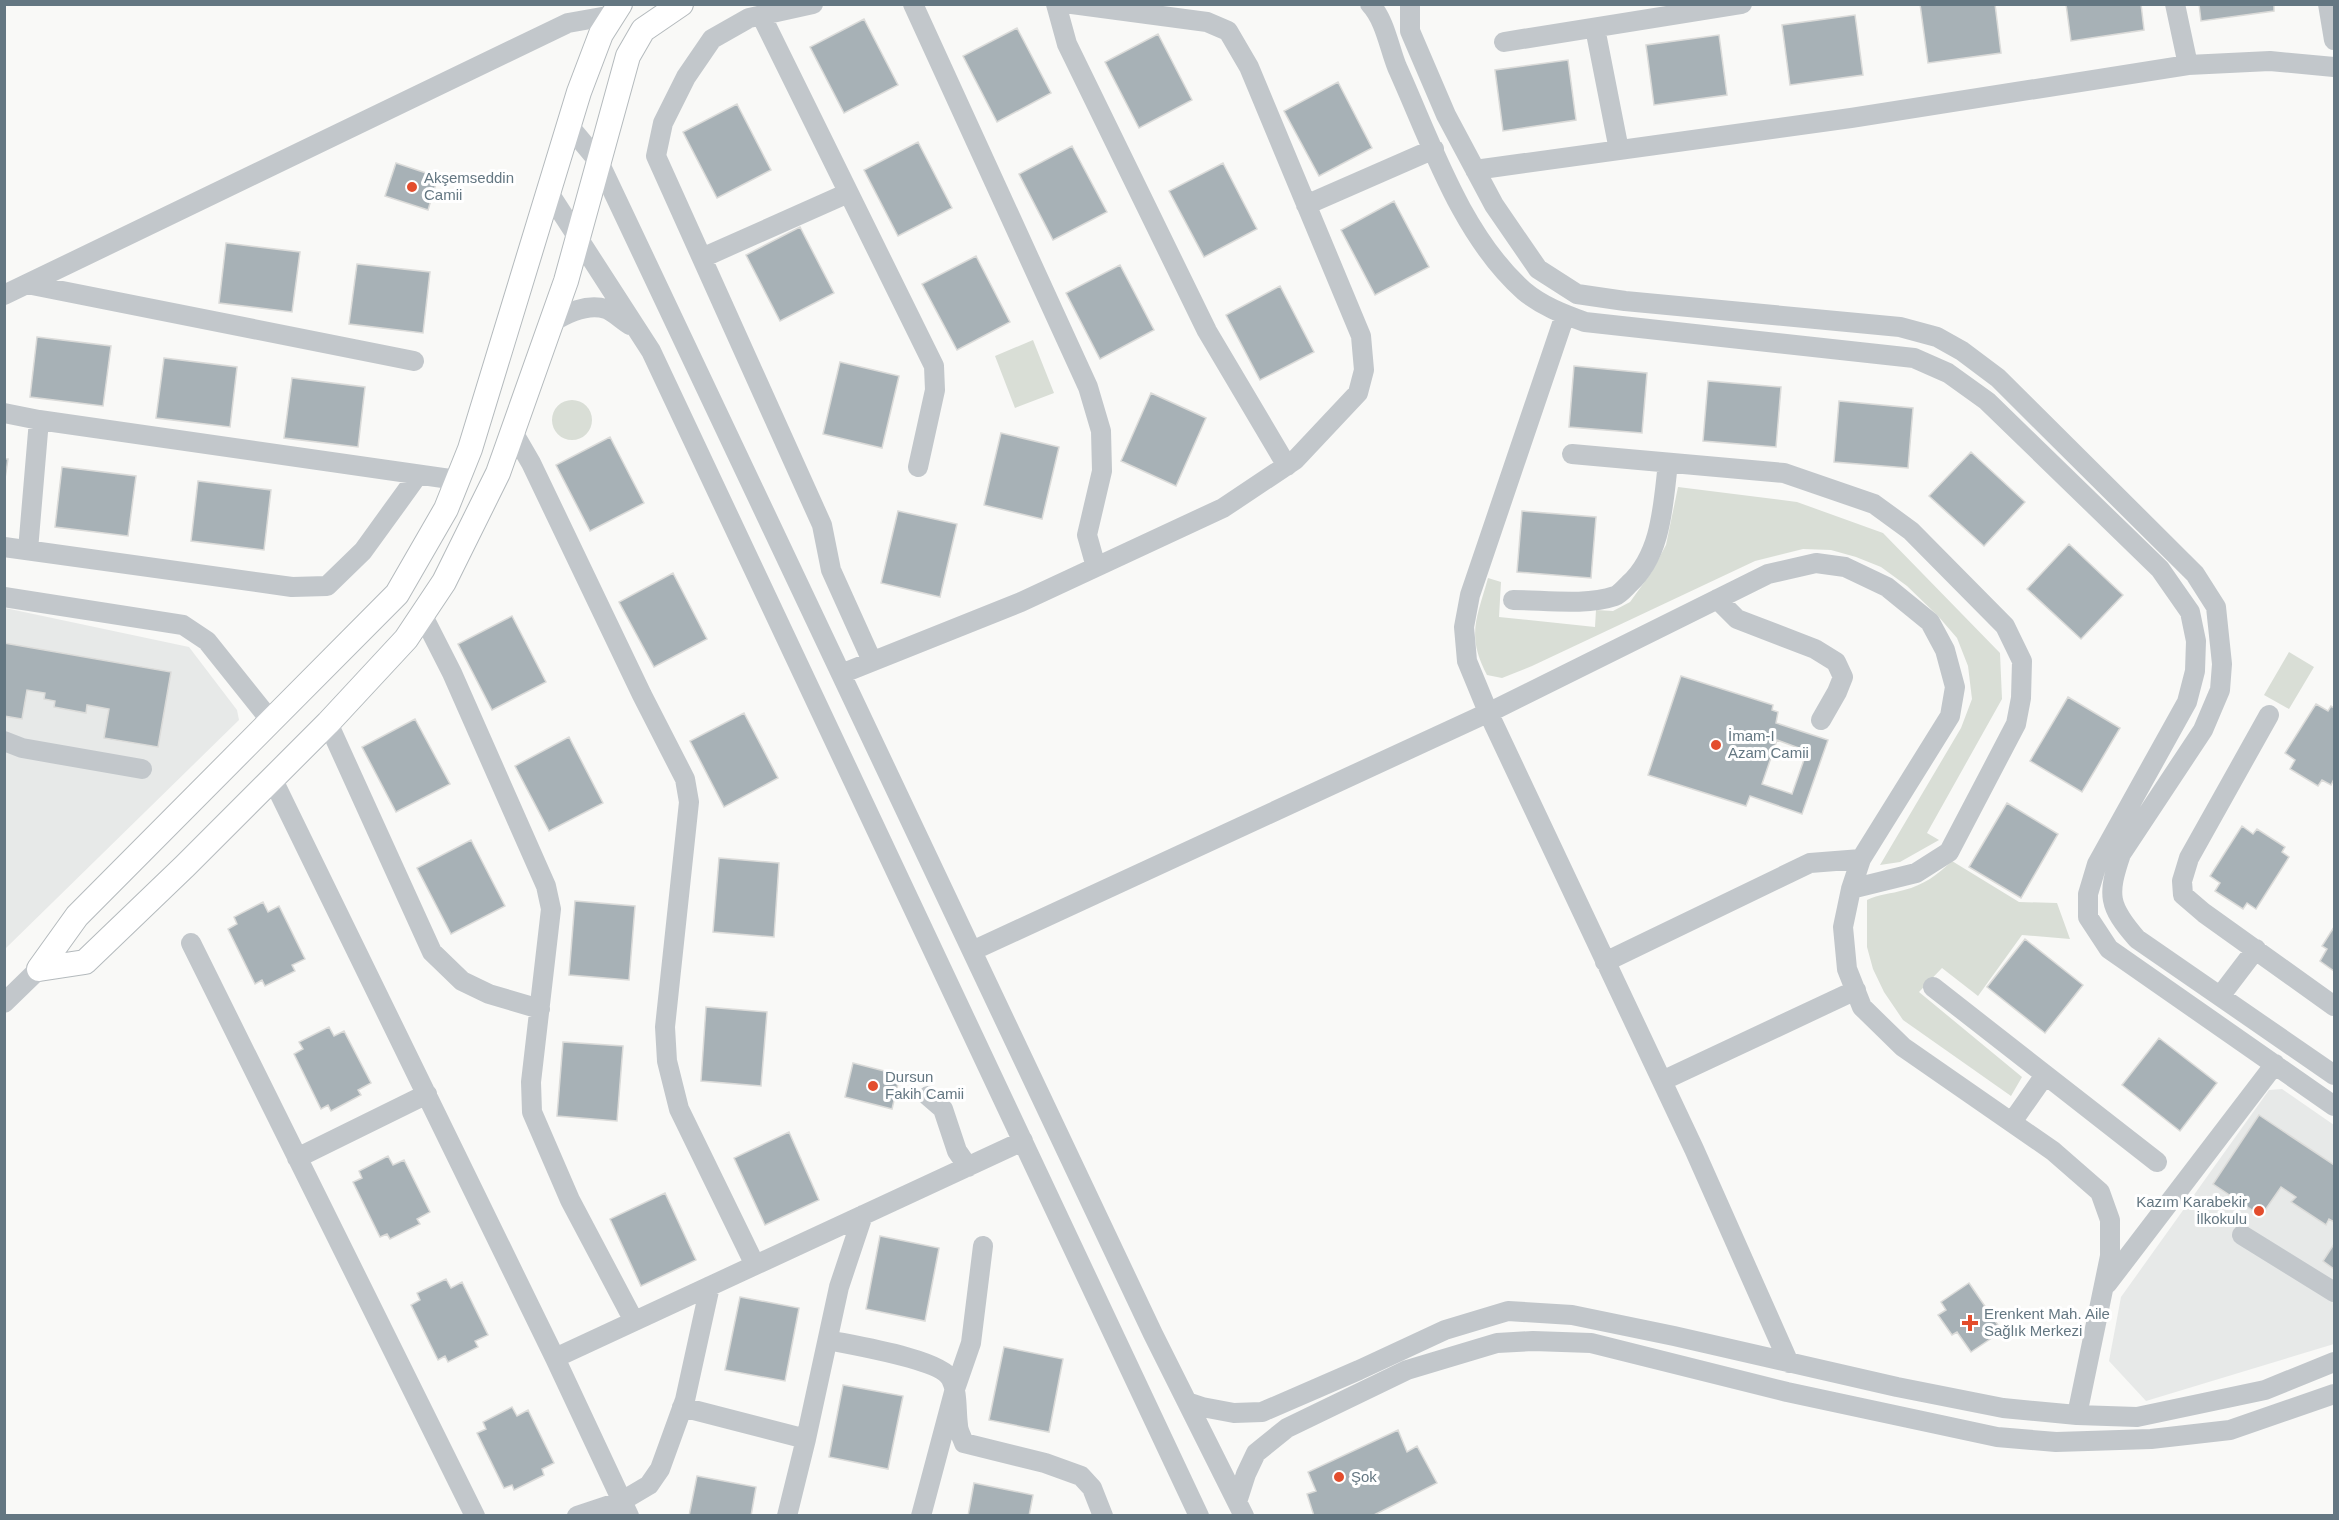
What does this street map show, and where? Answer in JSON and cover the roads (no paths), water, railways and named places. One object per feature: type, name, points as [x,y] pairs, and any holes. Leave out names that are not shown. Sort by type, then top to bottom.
[{"type":"main road","points":[[39,969],[85,962],[186,866],[328,723],[406,639],[444,582],[498,473],[513,432],[578,237],[628,56],[643,30],[681,4]]},
{"type":"main road","points":[[39,969],[77,916],[397,594],[446,509],[470,449],[569,126],[601,34],[616,10]]},
{"type":"street","points":[[813,4],[749,18],[712,39],[686,76],[663,123],[656,156],[822,525],[831,570],[872,661]]},
{"type":"street","points":[[913,4],[1088,387],[1101,431],[1102,471],[1087,535],[1096,567]]},
{"type":"street","points":[[1056,4],[1067,44],[1207,331],[1287,466]]},
{"type":"street","points":[[841,674],[1020,602],[1223,508],[1295,460],[1358,393],[1364,370],[1361,336],[1249,67],[1228,31],[1208,22],[1072,4]]},
{"type":"street","points":[[1371,4],[1454,194],[1494,261],[1526,292],[1555,311],[1584,322],[1914,358],[1948,373],[1987,401],[2160,568],[2190,612],[2196,641],[2195,670],[2187,702],[2097,864],[2088,894],[2088,917],[2109,949],[2334,1106]]},
{"type":"street","points":[[1410,4],[1410,31],[1446,115],[1494,205],[1538,269],[1577,294],[1624,301],[1900,327],[1937,337],[1962,351],[1998,378],[2195,574],[2216,607],[2222,664],[2220,690],[2204,730],[2121,854],[2113,877],[2111,898],[2120,920],[2137,939],[2334,1074]]},
{"type":"street","points":[[1504,42],[1742,4]]},
{"type":"street","points":[[2175,4],[2188,65]]},
{"type":"street","points":[[2328,4],[2334,40]]},
{"type":"street","points":[[4,295],[568,23],[616,10]]},
{"type":"street","points":[[760,15],[934,366],[935,390],[918,468]]},
{"type":"street","points":[[1595,28],[1619,150]]},
{"type":"street","points":[[1475,170],[1851,118],[2188,65],[2270,61],[2334,67]]},
{"type":"street","points":[[569,126],[599,162],[972,951],[1240,1509]]},
{"type":"street","points":[[1306,205],[1434,149]]},
{"type":"street","points":[[549,193],[656,362],[1199,1515]]},
{"type":"street","points":[[702,258],[848,193]]},
{"type":"street","points":[[27,284],[414,362]]},
{"type":"street","points":[[551,322],[569,312],[591,308],[606,309],[637,330]]},
{"type":"street","points":[[1565,315],[1470,595],[1464,627],[1467,661],[1488,712],[1662,1082],[1790,1363]]},
{"type":"street","points":[[4,412],[39,420],[457,480]]},
{"type":"street","points":[[28,550],[39,420]]},
{"type":"street","points":[[513,432],[531,463],[642,695],[685,779],[689,802],[665,1027],[667,1060],[679,1108],[755,1265]]},
{"type":"street","points":[[1572,454],[1784,473],[1874,504],[1911,531],[2005,626],[2022,661],[2021,698],[2016,724],[1949,852],[1916,873],[1851,889]]},
{"type":"street","points":[[1513,600],[1592,601],[1617,595],[1637,576],[1654,545],[1662,518],[1668,463]]},
{"type":"street","points":[[4,547],[292,587],[327,586],[363,550],[418,475]]},
{"type":"street","points":[[972,951],[1488,712],[1768,574],[1816,563],[1845,567],[1887,587],[1930,622],[1945,650],[1955,687],[1950,716],[1862,859],[1851,889],[1843,927],[1847,969],[1863,1007],[1903,1047],[2053,1151],[2100,1192],[2110,1220],[2110,1256],[2077,1414]]},
{"type":"street","points":[[4,597],[183,625],[207,641],[271,721]]},
{"type":"street","points":[[1717,598],[1737,619],[1815,649],[1836,662],[1844,677],[1821,720]]},
{"type":"street","points":[[422,614],[452,673],[546,886],[551,909],[531,1082],[532,1112],[570,1200],[634,1321]]},
{"type":"street","points":[[2269,715],[2189,858],[2182,881],[2183,895],[2204,914],[2334,1006]]},
{"type":"street","points":[[328,723],[432,952],[462,981],[489,994],[540,1009]]},
{"type":"street","points":[[4,741],[22,748],[142,768]]},
{"type":"street","points":[[272,778],[555,1358],[625,1508]]},
{"type":"street","points":[[1605,962],[1810,863],[1862,859]]},
{"type":"street","points":[[191,943],[474,1515]]},
{"type":"street","points":[[2220,995],[2256,950]]},
{"type":"street","points":[[4,1003],[39,969]]},
{"type":"street","points":[[1933,987],[2157,1162]]},
{"type":"street","points":[[1662,1082],[1856,990]]},
{"type":"street","points":[[2103,1288],[2275,1064]]},
{"type":"street","points":[[2012,1122],[2045,1075]]},
{"type":"street","points":[[297,1158],[427,1094]]},
{"type":"street","points":[[927,1096],[943,1109],[957,1150],[968,1167]]},
{"type":"street","points":[[555,1358],[1023,1142]]},
{"type":"street","points":[[787,1515],[839,1287],[863,1215]]},
{"type":"street","points":[[2242,1235],[2334,1292]]},
{"type":"street","points":[[921,1515],[954,1392],[971,1343],[983,1246]]},
{"type":"street","points":[[577,1515],[625,1508],[649,1485],[660,1468],[682,1407],[710,1286]]},
{"type":"street","points":[[1187,1402],[1234,1413],[1262,1412],[1445,1330],[1508,1311],[1572,1315],[1897,1387],[2003,1408],[2077,1414],[2137,1417],[2265,1390],[2334,1362]]},
{"type":"street","points":[[828,1340],[911,1358],[940,1369],[951,1378],[958,1428],[964,1443],[1045,1463],[1082,1476],[1092,1488],[1103,1515]]},
{"type":"street","points":[[1240,1509],[1246,1474],[1256,1453],[1287,1428],[1407,1370],[1497,1343],[1533,1341],[1590,1343],[1834,1402],[1997,1437],[2056,1442],[2151,1439],[2230,1430],[2334,1394]]},
{"type":"street","points":[[682,1407],[806,1439]]},
{"type":"place","name":"Akşemseddin Camii","points":[[412,187]]},
{"type":"place","name":"İmam-I Azam Camii","points":[[1716,745]]},
{"type":"place","name":"Dursun Fakih Camii","points":[[873,1086]]},
{"type":"place","name":"Kazım Karabekir İlkokulu","points":[[2259,1211]]},
{"type":"place","name":"Erenkent Mah. Aile Sağlık Merkezi","points":[[1970,1323]]},
{"type":"place","name":"Şok","points":[[1339,1477]]}]
